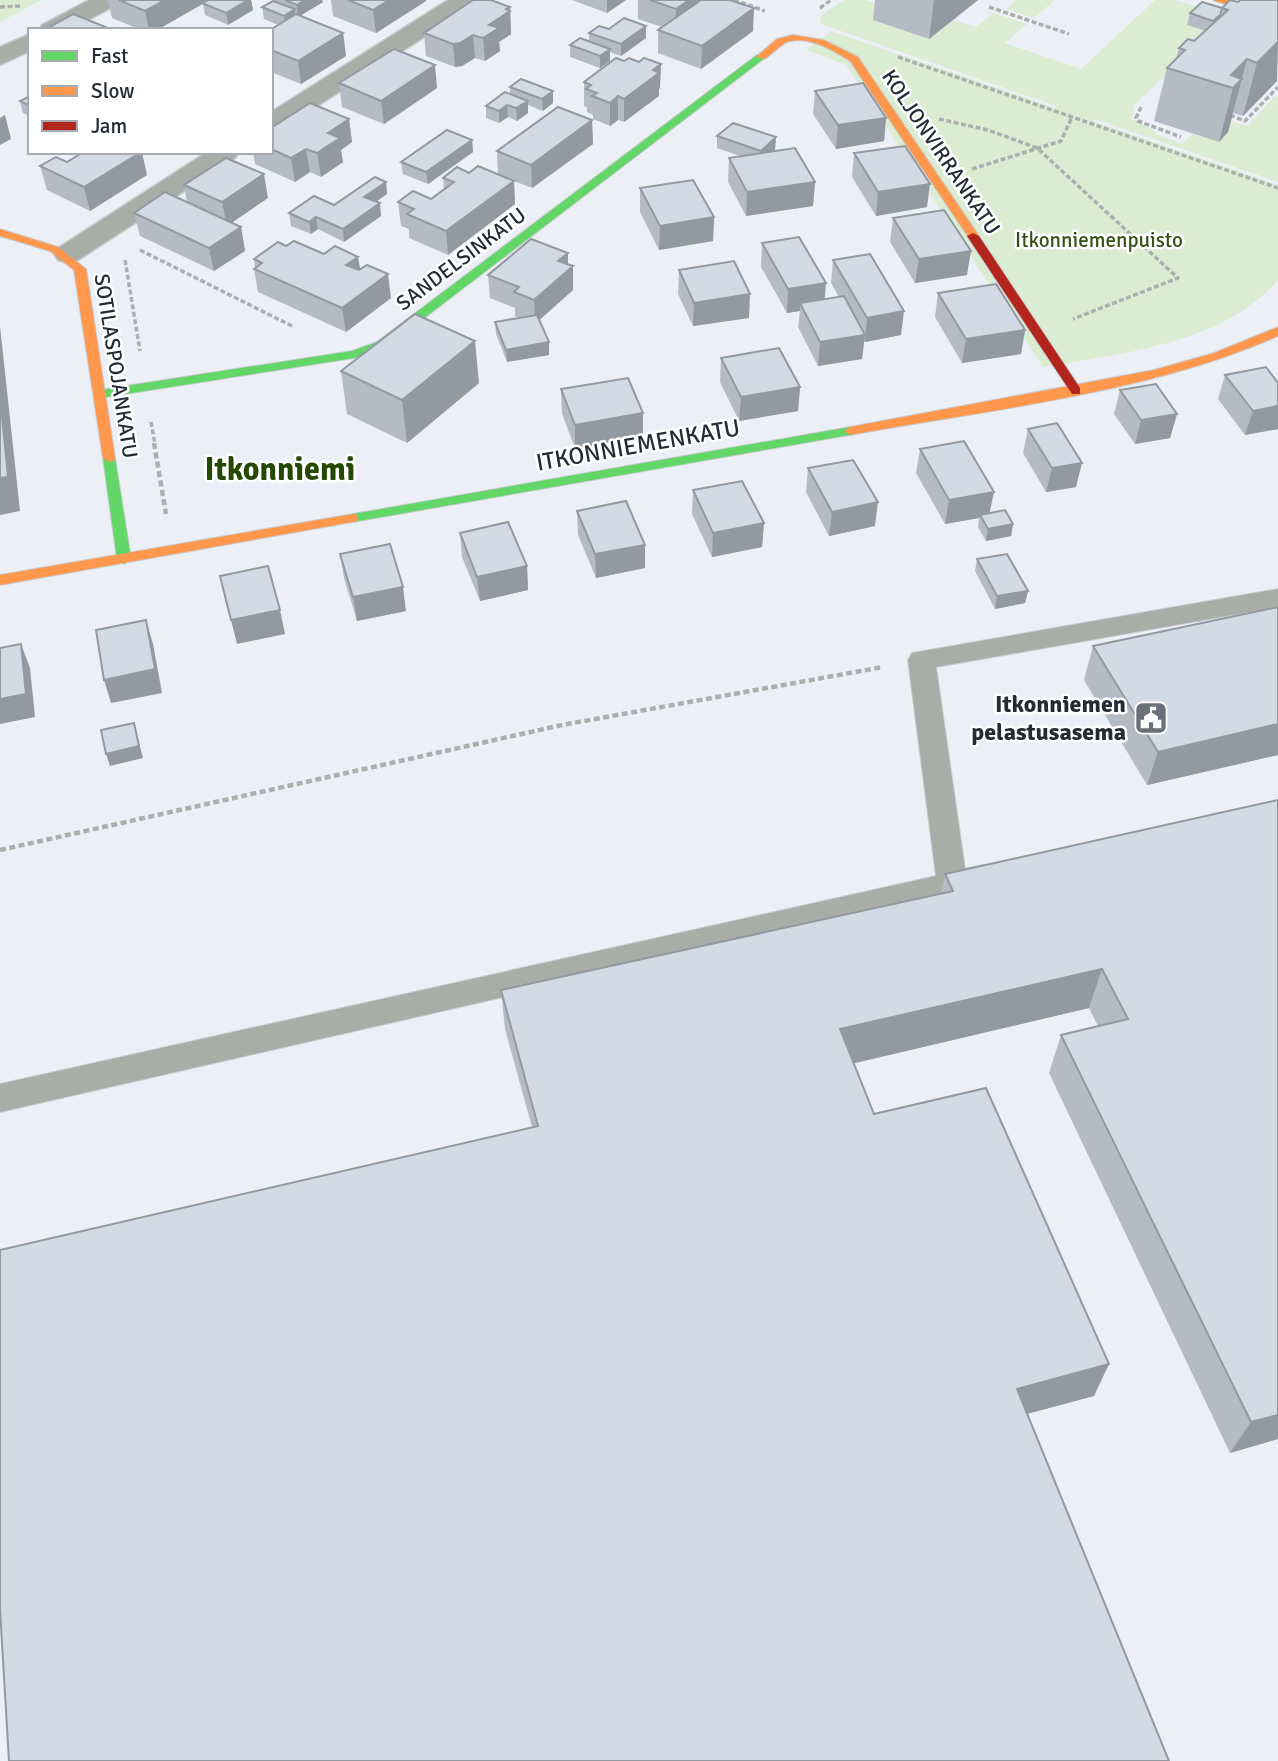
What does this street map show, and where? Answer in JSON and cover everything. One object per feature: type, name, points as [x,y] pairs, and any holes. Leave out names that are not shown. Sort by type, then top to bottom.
[{"type":"street","points":[[55,28],[107,0]]},
{"type":"street","points":[[273,123],[465,0]]},
{"type":"street","points":[[1218,0],[1278,19]]},
{"type":"street","name":"KOLJONVIRRANKATU","points":[[795,38],[842,51],[854,59],[1076,391]]},
{"type":"street","name":"SANDELSINKATU","points":[[100,394],[330,357],[381,345],[783,40],[795,38]]},
{"type":"street","points":[[0,57],[28,42]]},
{"type":"street","points":[[68,254],[223,154]]},
{"type":"street","name":"SOTILASPOJANKATU","points":[[0,232],[33,240],[68,254],[80,269],[124,559]]},
{"type":"street","name":"ITKONNIEMENKATU","points":[[0,580],[1076,391],[1226,353],[1278,332]]},
{"type":"lane","points":[[952,884],[922,660],[1278,598]]},
{"type":"lane","points":[[0,1098],[1007,872]]},
{"type":"path","points":[[989,7],[1069,34]]},
{"type":"path","points":[[891,54],[1278,188]]},
{"type":"path","points":[[1230,116],[1245,121],[1276,86]]},
{"type":"path","points":[[1141,107],[1136,118],[1138,121],[1181,137]]},
{"type":"path","points":[[935,180],[1061,141],[1072,117]]},
{"type":"path","points":[[896,122],[932,118],[955,121],[1037,148],[1178,278],[1037,333]]},
{"type":"path","points":[[134,248],[325,343],[330,357]]},
{"type":"path","points":[[0,850],[562,725],[922,660]]},
{"type":"green space","points":[[0,0],[42,0],[0,22]]},
{"type":"green space","name":"Itkonniemenpuisto","points":[[844,0],[866,0],[889,8],[874,20],[929,39],[953,20],[976,27],[993,13],[1027,24],[1005,43],[1081,69],[1155,0],[1175,0],[1224,16],[1210,33],[1134,105],[1132,119],[1155,131],[1155,134],[1182,144],[1192,134],[1208,138],[1226,119],[1247,126],[1275,96],[1278,97],[1278,182],[1095,119],[1093,121],[1278,185],[1278,280],[1255,302],[1200,332],[1169,343],[1043,367],[846,65],[806,50],[831,31],[1055,108],[1056,106],[821,24],[820,16]]},
{"type":"green space","points":[[1017,0],[1055,0],[1034,18],[1006,9]]},
{"type":"building","points":[[119,0],[165,0],[145,11]]},
{"type":"building","points":[[208,0],[248,0],[226,13],[202,3]]},
{"type":"building","points":[[285,0],[305,0],[297,5]]},
{"type":"building","points":[[348,0],[389,0],[373,10]]},
{"type":"building","points":[[473,0],[491,0],[510,7],[506,9],[510,11],[489,25],[499,28],[483,38],[473,35],[453,44],[424,33]]},
{"type":"building","points":[[650,0],[689,0],[676,9]]},
{"type":"building","points":[[701,0],[730,0],[754,8],[702,46],[658,30]]},
{"type":"building","points":[[1230,0],[1278,0],[1278,42],[1257,63],[1247,59],[1231,75],[1242,79],[1233,88],[1167,68],[1185,50],[1179,48],[1188,39],[1194,41],[1228,10],[1222,8]]},
{"type":"building","points":[[273,1],[295,9],[284,16],[262,7]]},
{"type":"building","points":[[1202,2],[1222,8],[1220,15],[1213,21],[1190,13]]},
{"type":"building","points":[[73,14],[108,28],[48,28]]},
{"type":"building","points":[[296,14],[343,33],[298,61],[273,51],[273,28]]},
{"type":"building","points":[[624,18],[646,26],[621,44],[589,33],[599,26],[609,29]]},
{"type":"building","points":[[580,38],[610,49],[600,56],[570,45]]},
{"type":"building","points":[[394,49],[435,65],[381,101],[339,83]]},
{"type":"building","points":[[616,58],[624,61],[629,58],[639,62],[644,58],[661,64],[653,70],[659,73],[624,99],[618,96],[610,103],[592,96],[597,93],[586,89],[591,85],[584,82]]},
{"type":"building","points":[[521,79],[553,91],[542,99],[510,87]]},
{"type":"building","points":[[863,83],[886,118],[838,125],[815,91]]},
{"type":"building","points":[[505,92],[528,101],[516,108],[507,105],[499,111],[486,106]]},
{"type":"building","points":[[28,97],[28,105],[20,101]]},
{"type":"building","points":[[310,103],[349,119],[328,133],[340,138],[317,153],[306,149],[291,158],[273,150],[273,127]]},
{"type":"building","points":[[558,107],[592,120],[531,165],[497,151]]},
{"type":"building","points":[[733,123],[776,137],[761,151],[717,136]]},
{"type":"building","points":[[447,130],[472,140],[426,172],[401,162]]},
{"type":"building","points":[[905,146],[930,184],[878,192],[854,153]]},
{"type":"building","points":[[795,148],[815,182],[747,192],[729,158]]},
{"type":"building","points":[[80,154],[138,154],[84,187],[40,166],[56,157],[67,162]]},
{"type":"building","points":[[226,158],[264,174],[222,202],[184,185]]},
{"type":"building","points":[[478,166],[514,181],[446,231],[407,214],[414,209],[398,202],[413,191],[431,199],[454,182],[443,178],[457,167],[469,173]]},
{"type":"building","points":[[375,177],[386,182],[364,197],[380,203],[343,229],[316,217],[309,222],[289,213],[314,196],[334,205]]},
{"type":"building","points":[[693,180],[714,217],[660,226],[640,188]]},
{"type":"building","points":[[165,192],[241,227],[209,248],[134,213]]},
{"type":"building","points":[[944,210],[971,251],[919,259],[893,218]]},
{"type":"building","points":[[799,237],[826,283],[788,289],[762,243]]},
{"type":"building","points":[[531,239],[568,253],[558,261],[573,266],[534,300],[514,292],[519,287],[488,275]]},
{"type":"building","points":[[294,241],[324,254],[335,246],[358,257],[346,265],[359,270],[367,265],[388,274],[342,308],[254,269],[262,263],[254,259],[278,242],[286,246]]},
{"type":"building","points":[[870,254],[904,311],[867,318],[833,260]]},
{"type":"building","points":[[734,261],[750,294],[694,303],[679,270]]},
{"type":"building","points":[[996,284],[1025,330],[966,339],[938,293]]},
{"type":"building","points":[[844,296],[865,335],[820,342],[800,303]]},
{"type":"building","points":[[415,314],[475,341],[402,400],[341,371]]},
{"type":"building","points":[[537,315],[549,342],[506,350],[495,322]]},
{"type":"building","points":[[779,348],[800,387],[741,397],[721,358]]},
{"type":"building","points":[[1266,367],[1278,383],[1278,406],[1253,411],[1225,375]]},
{"type":"building","points":[[628,378],[643,413],[575,425],[561,389]]},
{"type":"building","points":[[1156,384],[1177,414],[1141,420],[1120,390]]},
{"type":"building","points":[[0,396],[8,477],[0,478]]},
{"type":"building","points":[[1057,423],[1082,463],[1052,468],[1028,429]]},
{"type":"building","points":[[964,441],[994,492],[949,500],[920,449]]},
{"type":"building","points":[[853,460],[878,502],[832,512],[808,468]]},
{"type":"building","points":[[742,481],[764,523],[713,533],[693,490]]},
{"type":"building","points":[[626,501],[645,545],[595,554],[577,511]]},
{"type":"building","points":[[1005,510],[1013,524],[988,529],[980,515]]},
{"type":"building","points":[[508,522],[527,566],[477,577],[460,533]]},
{"type":"building","points":[[390,544],[403,587],[353,597],[340,554]]},
{"type":"building","points":[[1007,554],[1028,591],[997,596],[977,559]]},
{"type":"building","points":[[268,566],[280,610],[231,620],[220,576]]},
{"type":"building","points":[[1278,607],[1278,724],[1158,752],[1093,646]]},
{"type":"building","points":[[146,620],[155,669],[104,680],[96,630]]},
{"type":"building","points":[[21,644],[26,694],[0,699],[0,648]]},
{"type":"building","points":[[134,723],[139,746],[106,754],[101,730]]},
{"type":"building","points":[[1278,800],[1278,1415],[1251,1422],[1061,1035],[1128,1019],[1102,969],[840,1029],[874,1114],[986,1088],[1109,1364],[1017,1389],[1169,1761],[9,1761],[0,1609],[0,1250],[538,1126],[501,990],[953,891],[945,874]]},
{"type":"traffic: fast","points":[[100,394],[354,354],[381,345],[761,57]]},
{"type":"traffic: fast","points":[[353,518],[850,431]]},
{"type":"traffic: fast","points":[[109,458],[124,559]]},
{"type":"traffic: slow","points":[[1218,0],[1278,19]]},
{"type":"traffic: slow","points":[[761,57],[781,41],[802,38],[830,46],[854,59],[973,236]]},
{"type":"traffic: slow","points":[[0,232],[54,249],[80,269],[109,458]]},
{"type":"traffic: slow","points":[[850,431],[1156,374],[1218,356],[1278,331]]},
{"type":"traffic: slow","points":[[0,580],[353,518]]},
{"type":"traffic: jam","points":[[973,236],[1076,391]]},
{"type":"place","name":"Itkonniemen pelastusasema","points":[[1151,718]]},
{"type":"district","name":"Itkonniemi","points":[[280,469]]}]
